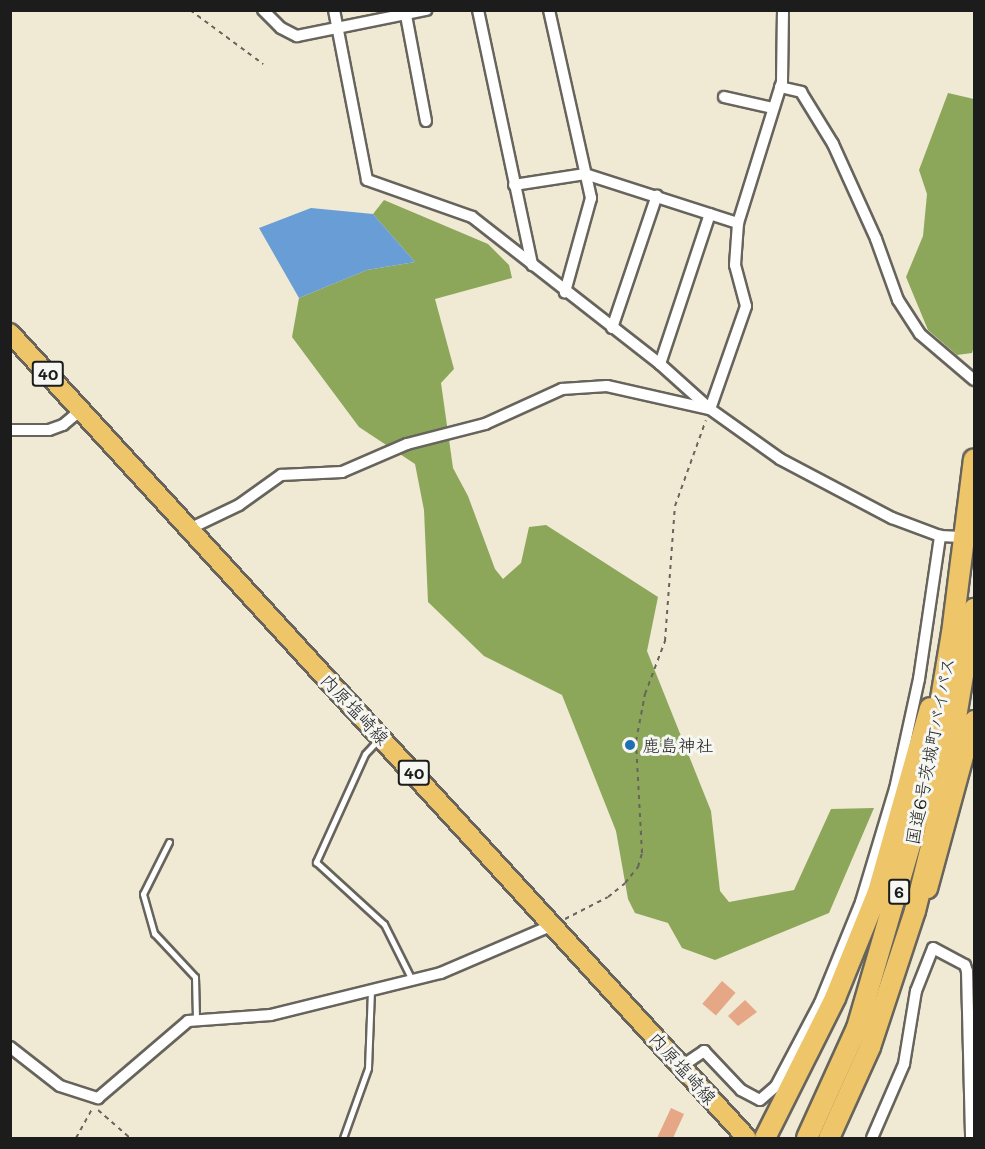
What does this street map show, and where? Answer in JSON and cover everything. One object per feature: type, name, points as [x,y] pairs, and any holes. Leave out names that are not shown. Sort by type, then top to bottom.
[{"type":"highway","name":"6","points":[[952,633],[962,537],[975,459]]},
{"type":"highway","name":"6","points":[[829,1138],[870,1047],[898,971],[941,807],[975,609]]},
{"type":"highway","points":[[765,1138],[835,998],[878,892],[952,633]]},
{"type":"highway","name":"国道6号茨城町バイパス","points":[[807,1138],[857,1028],[898,896],[925,794],[952,633]]},
{"type":"main road","name":"内原塩崎線","points":[[10,333],[747,1138]]},
{"type":"main road","points":[[898,971],[937,864],[975,720]]},
{"type":"street","points":[[263,10],[282,28],[297,36],[426,10]]},
{"type":"street","points":[[334,10],[368,180],[472,217],[660,364],[710,409],[780,459],[835,490],[940,536],[962,537]]},
{"type":"street","points":[[478,10],[532,265]]},
{"type":"street","points":[[549,10],[591,198],[565,292]]},
{"type":"street","points":[[710,409],[746,306],[735,265],[738,223],[780,87],[783,10]]},
{"type":"street","points":[[406,13],[426,121]]},
{"type":"street","points":[[780,87],[801,92],[833,144],[876,238],[898,300],[915,326],[975,380]]},
{"type":"street","points":[[724,97],[773,108]]},
{"type":"street","points":[[514,185],[585,174],[657,195],[738,223]]},
{"type":"street","points":[[612,328],[657,195]]},
{"type":"street","points":[[660,364],[710,214]]},
{"type":"street","points":[[189,529],[239,505],[281,475],[342,472],[407,444],[485,424],[562,389],[607,386],[710,409]]},
{"type":"street","points":[[10,430],[49,430],[63,425],[81,410]]},
{"type":"street","points":[[682,1066],[704,1051],[741,1090],[760,1100],[776,1086],[820,1004],[861,902],[895,789],[919,678],[940,536]]},
{"type":"street","points":[[10,1047],[60,1086],[96,1102],[144,1055],[196,1018],[272,1015],[412,980],[472,962],[553,925]]},
{"type":"street","points":[[872,1138],[904,1064],[916,992],[933,948],[964,965],[968,971],[971,1138]]},
{"type":"lane","points":[[381,737],[365,754],[316,862],[384,924],[412,980]]},
{"type":"lane","points":[[169,842],[143,894],[154,933],[195,977],[196,1018]]},
{"type":"lane","points":[[343,1138],[368,1068],[371,989]]},
{"type":"path","points":[[190,10],[263,63]]},
{"type":"path","points":[[553,925],[608,897],[633,875],[642,853],[636,741],[645,694],[664,641],[675,506],[710,409]]},
{"type":"path","points":[[76,1138],[96,1102],[130,1138]]},
{"type":"green space","points":[[948,93],[974,99],[974,346],[972,353],[957,355],[928,330],[906,277],[923,236],[927,194],[919,170]]},
{"type":"green space","points":[[384,200],[488,244],[509,265],[512,278],[435,299],[454,369],[441,383],[453,468],[468,496],[495,569],[503,579],[521,563],[529,527],[546,525],[658,597],[647,651],[711,811],[720,891],[729,902],[794,890],[831,809],[874,808],[829,913],[715,960],[682,948],[668,923],[635,913],[628,899],[616,831],[562,695],[484,656],[428,602],[424,510],[415,464],[359,427],[292,337],[299,298],[367,270],[415,262],[373,214]]},
{"type":"water","points":[[311,208],[373,214],[415,262],[367,270],[299,298],[259,228]]},
{"type":"building","points":[[722,981],[736,993],[716,1015],[702,1004]]},
{"type":"building","points":[[745,1000],[757,1012],[738,1026],[728,1016]]},
{"type":"building","points":[[671,1108],[684,1114],[673,1138],[657,1138]]},
{"type":"place","name":"鹿島神社","points":[[630,745]]}]
